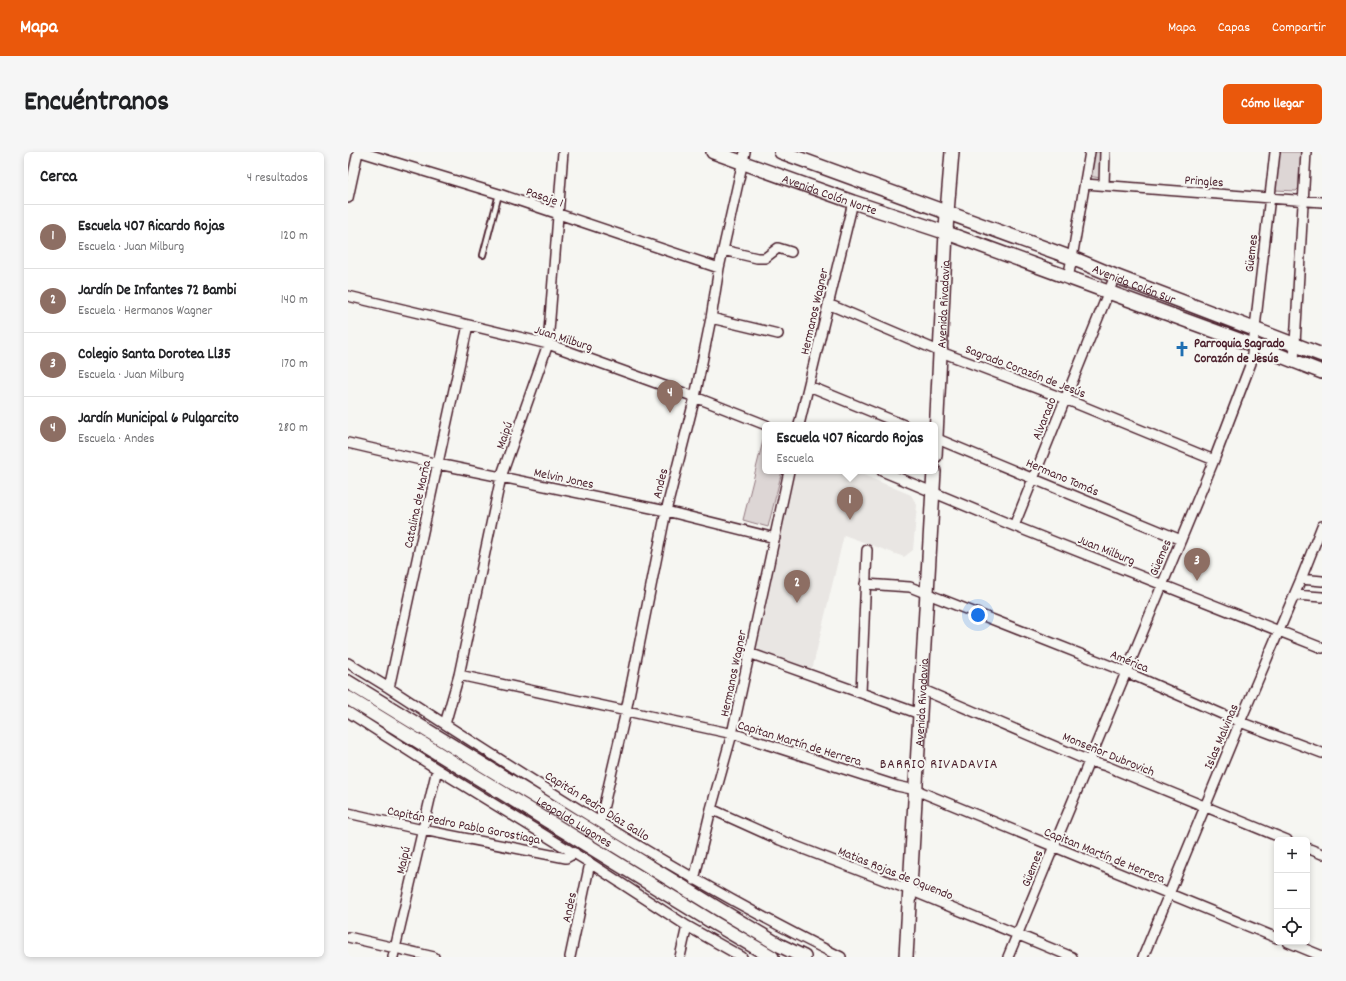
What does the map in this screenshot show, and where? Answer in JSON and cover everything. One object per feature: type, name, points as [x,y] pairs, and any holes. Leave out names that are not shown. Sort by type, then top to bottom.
[{"type":"main road","name":"Avenida Colón Norte","points":[[713,152],[744,157],[853,202],[947,233]]},
{"type":"main road","name":"Avenida Colón Norte","points":[[781,152],[947,212]]},
{"type":"main road","name":"Avenida Rivadavia","points":[[937,422],[947,212],[952,152]]},
{"type":"main road","name":"Avenida Colón Sur","points":[[947,212],[1072,258],[1322,355]]},
{"type":"main road","name":"Avenida Colón Sur","points":[[947,233],[1322,372]]},
{"type":"main road","name":"Avenida Rivadavia","points":[[906,957],[934,474]]},
{"type":"main road","name":"Leopoldo Lugones","points":[[348,682],[716,908],[779,945],[804,957]]},
{"type":"main road","name":"Leopoldo Lugones","points":[[348,698],[707,919],[772,957]]},
{"type":"street","name":"Pasaje 1","points":[[360,152],[499,194],[719,268]]},
{"type":"street","points":[[348,198],[360,152]]},
{"type":"street","name":"Maipú","points":[[445,724],[459,675],[502,477],[548,344],[563,152]]},
{"type":"street","points":[[1068,278],[1090,152]]},
{"type":"street","points":[[1104,185],[1105,152]]},
{"type":"street","name":"Güemes","points":[[1008,957],[1214,460],[1251,363],[1269,198],[1276,152]]},
{"type":"street","points":[[1294,361],[1306,152]]},
{"type":"street","name":"Andes","points":[[600,822],[626,711],[666,511],[695,397],[711,318],[719,268],[744,157]]},
{"type":"street","name":"Pringles","points":[[1085,184],[1322,202]]},
{"type":"street","name":"Hermanos Wagner","points":[[801,422],[853,202]]},
{"type":"street","points":[[723,250],[757,258],[765,258],[778,248],[791,252]]},
{"type":"street","name":"Alvarado","points":[[1014,526],[1116,276]]},
{"type":"street","name":"Juan Milburg","points":[[348,296],[548,344],[695,397],[762,423]]},
{"type":"street","name":"Sagrado Corazón de Jesús","points":[[828,304],[941,352],[1065,399],[1214,460]]},
{"type":"street","points":[[711,318],[778,334]]},
{"type":"street","name":"Catalina de Marña","points":[[389,688],[468,325]]},
{"type":"street","points":[[809,386],[897,422]]},
{"type":"street","name":"Hermano Tomás","points":[[938,439],[1180,540]]},
{"type":"street","name":"Melvin Jones","points":[[348,443],[438,464],[666,511],[775,538]]},
{"type":"street","name":"Hermanos Wagner","points":[[694,880],[711,809],[732,734],[788,474]]},
{"type":"street","name":"Juan Milburg","points":[[890,474],[1014,526],[1322,648]]},
{"type":"street","name":"Islas Malvinas","points":[[1143,957],[1240,722],[1295,595],[1322,526]]},
{"type":"street","points":[[861,693],[867,550]]},
{"type":"street","points":[[1301,579],[1322,581]]},
{"type":"street","points":[[865,584],[910,587],[927,595]]},
{"type":"street","name":"América","points":[[927,595],[1126,672],[1240,722],[1322,753]]},
{"type":"street","points":[[1295,595],[1322,597]]},
{"type":"street","points":[[749,653],[920,714]]},
{"type":"street","name":"Capitán Pedro Díaz Gallo","points":[[348,663],[694,880],[841,957]]},
{"type":"street","name":"Capitan Martín de Herrera","points":[[459,675],[732,734],[898,786],[916,790],[1274,937]]},
{"type":"street","name":"Monseñor Dubrovich","points":[[922,688],[1089,761],[1106,766],[1280,837]]},
{"type":"street","points":[[348,712],[437,769],[575,853],[687,926],[742,957]]},
{"type":"street","name":"Maipú","points":[[394,952],[437,769]]},
{"type":"street","name":"Matias Rojas de Oquendo","points":[[711,809],[780,840],[910,890],[1072,957]]},
{"type":"street","name":"Capitán Pedro Pablo Gorostiaga","points":[[348,813],[423,830],[566,858],[575,853]]},
{"type":"street","points":[[1310,849],[1322,854]]},
{"type":"street","name":"Andes","points":[[570,957],[590,863]]},
{"type":"street","points":[[680,957],[687,926]]},
{"type":"street","points":[[348,937],[394,952],[434,957]]},
{"type":"street","points":[[1295,945],[1322,956]]},
{"type":"lane","points":[[483,255],[499,194]]},
{"type":"shaded area","points":[[1094,152],[1101,152],[1100,178],[1089,176]]},
{"type":"shaded area","points":[[1278,152],[1302,152],[1300,187],[1296,191],[1275,190]]},
{"type":"shaded area","points":[[762,445],[762,474],[781,474],[768,527],[743,520]]},
{"type":"shaded area","points":[[794,474],[861,474],[911,495],[917,505],[913,550],[904,557],[844,535],[813,666],[810,670],[758,652],[755,645]]},
{"type":"place","name":"Parroquia Sagrado Corazón de Jesús","points":[[1182,349]]},
{"type":"place","name":"Jardín Municipal 6 Pulgarcito","points":[[670,413]]},
{"type":"place","name":"Escuela 407 Ricardo Rojas","points":[[850,520]]},
{"type":"place","name":"Colegio Santa Dorotea Ll35","points":[[1197,581]]},
{"type":"place","name":"Jardín De Infantes 72 Bambi","points":[[797,603]]},
{"type":"district","name":"BARRIO RIVADAVIA","points":[[939,763]]}]
